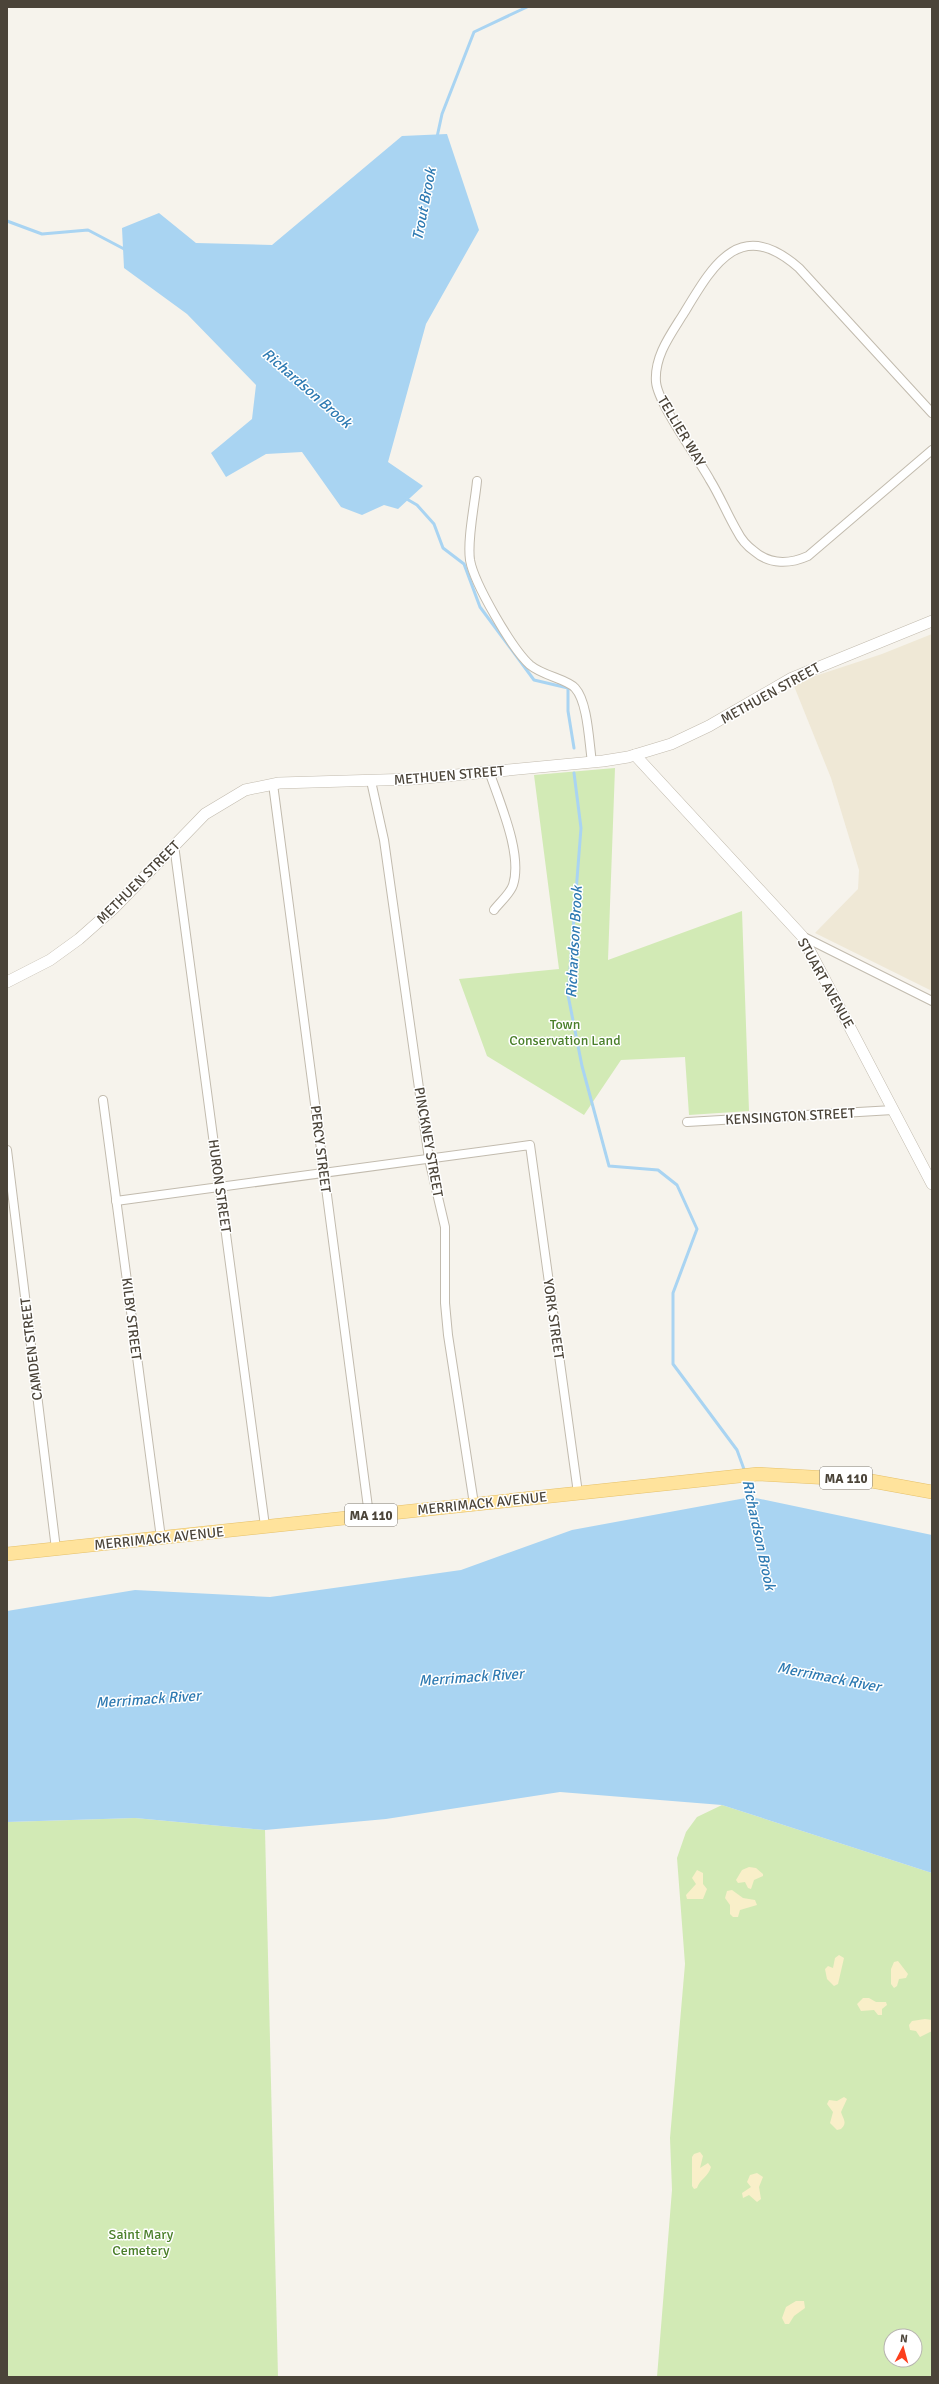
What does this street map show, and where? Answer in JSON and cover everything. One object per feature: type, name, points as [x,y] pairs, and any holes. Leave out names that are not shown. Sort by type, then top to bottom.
[{"type":"main road","name":"MERRIMACK AVENUE","points":[[7,1554],[758,1474],[866,1480],[932,1492]]},
{"type":"street","name":"TELLIER WAY","points":[[932,413],[799,268],[785,255],[770,249],[756,246],[731,251],[715,264],[667,341],[658,363],[656,375],[658,392],[711,481],[737,531],[745,543],[755,552],[772,561],[791,562],[808,556],[932,450]]},
{"type":"street","points":[[477,481],[470,558],[475,575],[502,625],[530,664],[545,675],[570,684],[576,688],[582,703],[592,762]]},
{"type":"street","name":"METHUEN STREET","points":[[7,982],[50,960],[84,934],[114,908],[205,814],[218,804],[245,790],[273,784],[371,781],[592,762],[635,755],[671,744],[703,729],[807,671],[932,620]]},
{"type":"street","name":"STUART AVENUE","points":[[635,755],[802,936],[932,1184]]},
{"type":"street","points":[[489,771],[509,826],[514,853],[513,885],[494,910]]},
{"type":"street","name":"PINCKNEY STREET","points":[[371,781],[384,840],[429,1159],[445,1227],[445,1303],[448,1335],[474,1504]]},
{"type":"street","name":"PERCY STREET","points":[[273,784],[369,1515]]},
{"type":"street","name":"HURON STREET","points":[[174,845],[265,1526]]},
{"type":"street","points":[[802,936],[932,1001]]},
{"type":"street","name":"KILBY STREET","points":[[103,1100],[160,1538]]},
{"type":"street","name":"KENSINGTON STREET","points":[[686,1122],[893,1110]]},
{"type":"street","name":"YORK STREET","points":[[429,1159],[530,1145],[578,1493]]},
{"type":"street","name":"CAMDEN STREET","points":[[7,1150],[56,1549]]},
{"type":"street","points":[[116,1201],[429,1159]]},
{"type":"shaded area","points":[[932,634],[932,991],[815,933],[858,889],[859,870],[831,778],[794,686],[815,676],[882,654]]},
{"type":"green space","name":"Town Conservation Land","points":[[615,768],[608,960],[742,911],[749,1111],[689,1115],[685,1057],[621,1060],[584,1115],[487,1056],[459,979],[559,969],[534,775]]},
{"type":"green space","points":[[722,1805],[932,1873],[932,2377],[657,2377],[672,2190],[670,2138],[685,1964],[677,1858],[686,1832],[697,1817]]},
{"type":"green space","name":"Saint Mary Cemetery","points":[[135,1818],[265,1830],[278,2377],[7,2377],[7,1822]]},
{"type":"sand","points":[[749,1867],[756,1868],[763,1874],[763,1876],[754,1880],[751,1889],[748,1888],[745,1882],[738,1883],[736,1880],[742,1870]]},
{"type":"sand","points":[[697,1870],[703,1873],[703,1884],[707,1889],[703,1899],[687,1899],[686,1895],[696,1884],[692,1878]]},
{"type":"sand","points":[[732,1890],[743,1898],[755,1900],[757,1905],[740,1910],[738,1917],[733,1917],[730,1914],[730,1905],[725,1898],[727,1891]]},
{"type":"sand","points":[[839,1955],[844,1958],[838,1984],[834,1986],[827,1979],[825,1969],[828,1966],[833,1968],[835,1958]]},
{"type":"sand","points":[[898,1961],[908,1974],[906,1978],[899,1979],[897,1986],[894,1988],[891,1984],[891,1969],[894,1962]]},
{"type":"sand","points":[[863,1998],[869,1998],[876,2002],[886,2002],[887,2005],[882,2009],[882,2015],[878,2015],[874,2010],[861,2011],[857,2004]]},
{"type":"sand","points":[[925,2019],[932,2020],[932,2031],[920,2037],[916,2031],[910,2030],[909,2025],[912,2021]]},
{"type":"sand","points":[[844,2097],[847,2099],[841,2112],[844,2125],[841,2129],[837,2130],[830,2123],[833,2112],[827,2104],[829,2100],[837,2101]]},
{"type":"sand","points":[[700,2152],[703,2156],[700,2168],[708,2163],[711,2167],[697,2188],[694,2189],[692,2186],[692,2157],[694,2154]]},
{"type":"sand","points":[[757,2173],[763,2177],[759,2187],[761,2199],[757,2202],[749,2195],[743,2198],[742,2193],[751,2187],[747,2182],[750,2175]]},
{"type":"sand","points":[[796,2301],[804,2301],[805,2308],[794,2316],[789,2324],[785,2324],[782,2318],[786,2307]]},
{"type":"water","points":[[447,134],[479,230],[426,324],[388,462],[423,486],[398,509],[384,505],[362,515],[341,507],[302,452],[266,454],[226,477],[211,453],[252,419],[256,385],[187,314],[124,268],[122,228],[159,213],[196,243],[272,245],[402,136]]},
{"type":"water","name":"Merrimack River","points":[[751,1497],[932,1535],[932,1873],[722,1805],[560,1792],[386,1819],[265,1830],[135,1818],[7,1822],[7,1611],[135,1590],[270,1597],[461,1570],[572,1530]]},
{"type":"waterway","name":"Trout Brook","points":[[437,137],[442,114],[474,32],[527,7]]},
{"type":"waterway","name":"Richardson Brook","points":[[7,221],[42,234],[88,230],[126,250]]},
{"type":"waterway","name":"Richardson Brook","points":[[405,498],[417,505],[434,524],[443,548],[464,564],[480,607],[534,680],[568,688],[568,711],[574,748]]},
{"type":"waterway","name":"Richardson Brook","points":[[574,773],[581,828],[568,995],[582,1066],[609,1166],[658,1170],[677,1185],[697,1229],[673,1293],[673,1364],[737,1450],[745,1472]]},
{"type":"waterway","name":"Richardson Brook","points":[[748,1479],[754,1501]]}]
